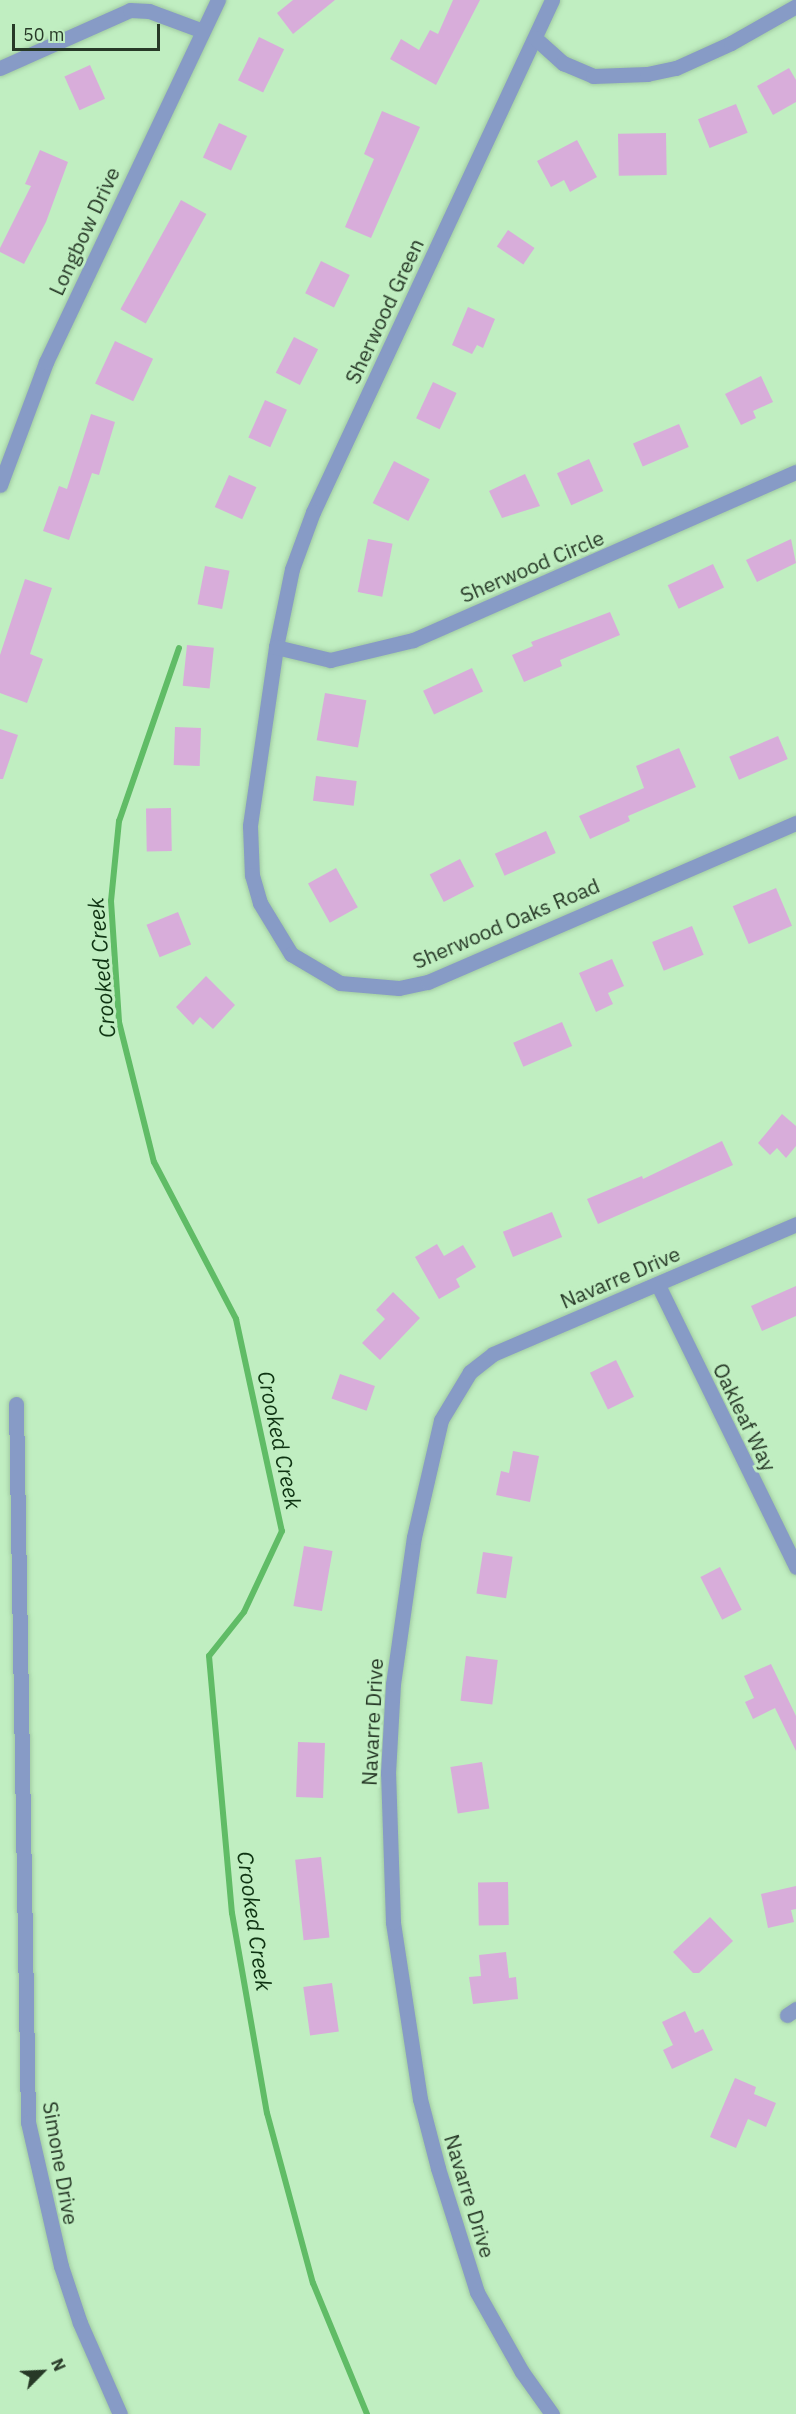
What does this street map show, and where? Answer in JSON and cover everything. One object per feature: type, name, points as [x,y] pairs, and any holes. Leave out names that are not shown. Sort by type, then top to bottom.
[{"type":"street","name":"Longbow Drive","points":[[0,485],[45,362],[200,30],[218,0]]},
{"type":"street","name":"Sherwood Green","points":[[276,647],[292,569],[313,512],[552,0]]},
{"type":"street","points":[[535,38],[563,63],[593,76],[647,74],[676,68],[731,43],[796,6]]},
{"type":"street","points":[[0,68],[130,10],[149,12],[200,30]]},
{"type":"street","name":"Sherwood Circle","points":[[276,647],[330,660],[414,640],[796,472]]},
{"type":"street","name":"Sherwood Oaks Road","points":[[276,647],[250,825],[252,875],[273,930],[291,954],[340,983],[399,988],[428,982],[796,823]]},
{"type":"street","name":"Navarre Drive","points":[[552,2414],[522,2372],[477,2292],[438,2168],[420,2099],[393,1922],[388,1773],[393,1684],[414,1537],[441,1420],[470,1372],[493,1353],[658,1285],[796,1224]]},
{"type":"street","name":"Oakleaf Way","points":[[658,1285],[796,1567]]},
{"type":"street","name":"Simone Drive","points":[[16,1404],[28,2122],[61,2266],[80,2323],[120,2414]]},
{"type":"building","points":[[293,0],[335,0],[293,34],[277,13]]},
{"type":"building","points":[[453,0],[480,0],[436,85],[390,59],[401,39],[419,50],[430,30],[438,34]]},
{"type":"building","points":[[259,37],[284,49],[263,92],[238,80]]},
{"type":"building","points":[[90,65],[105,99],[79,110],[64,76]]},
{"type":"building","points":[[789,68],[796,80],[796,102],[773,115],[757,86]]},
{"type":"building","points":[[736,104],[748,133],[710,148],[698,119]]},
{"type":"building","points":[[382,111],[420,127],[371,238],[345,227],[374,159],[364,154]]},
{"type":"building","points":[[219,123],[247,136],[231,171],[203,157]]},
{"type":"building","points":[[666,133],[667,175],[619,176],[618,134]]},
{"type":"building","points":[[577,140],[597,177],[570,192],[564,180],[551,187],[537,161]]},
{"type":"building","points":[[40,150],[68,162],[46,222],[24,264],[0,252],[0,248],[31,186],[25,184]]},
{"type":"building","points":[[181,200],[206,214],[146,323],[120,309]]},
{"type":"building","points":[[508,230],[535,248],[523,264],[497,247]]},
{"type":"building","points":[[321,261],[350,275],[334,307],[305,293]]},
{"type":"building","points":[[468,307],[495,319],[483,348],[477,345],[472,354],[452,345]]},
{"type":"building","points":[[294,337],[318,349],[300,385],[276,373]]},
{"type":"building","points":[[115,341],[153,359],[133,401],[95,384]]},
{"type":"building","points":[[761,376],[773,402],[753,411],[756,418],[741,425],[725,394]]},
{"type":"building","points":[[433,382],[457,393],[440,429],[416,418]]},
{"type":"building","points":[[265,400],[287,410],[270,447],[248,437]]},
{"type":"building","points":[[91,414],[115,422],[99,475],[92,473],[69,540],[43,531],[59,486],[67,489]]},
{"type":"building","points":[[679,424],[689,447],[643,467],[633,444]]},
{"type":"building","points":[[589,459],[603,491],[571,505],[557,473]]},
{"type":"building","points":[[394,461],[430,479],[408,521],[373,503]]},
{"type":"building","points":[[525,474],[540,506],[502,518],[489,491]]},
{"type":"building","points":[[229,475],[256,487],[242,519],[215,507]]},
{"type":"building","points":[[368,539],[393,544],[382,597],[358,592]]},
{"type":"building","points":[[791,539],[796,563],[757,582],[746,560]]},
{"type":"building","points":[[713,564],[724,588],[679,609],[668,585]]},
{"type":"building","points":[[205,566],[230,571],[222,609],[198,604]]},
{"type":"building","points":[[25,579],[52,588],[30,654],[43,659],[27,703],[0,693],[0,655]]},
{"type":"building","points":[[610,612],[620,635],[560,660],[562,666],[524,682],[512,655],[533,646],[531,642]]},
{"type":"building","points":[[187,645],[214,648],[210,689],[183,686]]},
{"type":"building","points":[[472,668],[483,692],[434,714],[423,691]]},
{"type":"building","points":[[325,693],[366,700],[358,748],[317,740]]},
{"type":"building","points":[[175,727],[201,728],[200,766],[174,765]]},
{"type":"building","points":[[0,729],[18,735],[3,779],[0,779]]},
{"type":"building","points":[[778,736],[788,759],[739,780],[729,757]]},
{"type":"building","points":[[679,748],[696,787],[628,816],[630,821],[590,839],[579,816],[644,788],[636,766]]},
{"type":"building","points":[[316,776],[357,781],[354,806],[313,801]]},
{"type":"building","points":[[146,808],[171,808],[172,851],[147,851]]},
{"type":"building","points":[[546,831],[556,853],[505,876],[495,854]]},
{"type":"building","points":[[460,859],[474,887],[444,902],[430,874]]},
{"type":"building","points":[[336,868],[358,907],[330,923],[308,884]]},
{"type":"building","points":[[776,888],[792,926],[749,944],[733,906]]},
{"type":"building","points":[[178,912],[191,944],[160,957],[146,925]]},
{"type":"building","points":[[692,926],[704,955],[664,971],[652,942]]},
{"type":"building","points":[[612,959],[624,986],[608,993],[613,1004],[596,1012],[579,973]]},
{"type":"building","points":[[206,976],[235,1005],[213,1029],[200,1017],[193,1025],[176,1007]]},
{"type":"building","points":[[562,1022],[572,1046],[523,1067],[513,1043]]},
{"type":"building","points":[[782,1114],[796,1126],[796,1146],[786,1158],[777,1148],[770,1155],[758,1143]]},
{"type":"building","points":[[722,1141],[733,1165],[598,1224],[587,1199],[642,1176],[643,1179]]},
{"type":"building","points":[[552,1212],[562,1237],[513,1257],[503,1232]]},
{"type":"building","points":[[437,1244],[444,1256],[463,1245],[476,1267],[456,1279],[460,1287],[439,1299],[415,1257]]},
{"type":"building","points":[[796,1286],[796,1316],[762,1331],[751,1306]]},
{"type":"building","points":[[393,1292],[420,1318],[380,1360],[362,1343],[385,1319],[376,1310]]},
{"type":"building","points":[[616,1360],[634,1397],[608,1410],[590,1373]]},
{"type":"building","points":[[340,1374],[375,1386],[367,1411],[332,1399]]},
{"type":"building","points":[[513,1451],[539,1456],[530,1502],[496,1495],[501,1471],[509,1473]]},
{"type":"building","points":[[304,1546],[333,1551],[322,1611],[293,1606]]},
{"type":"building","points":[[483,1552],[513,1557],[506,1598],[476,1593]]},
{"type":"building","points":[[720,1567],[742,1610],[722,1620],[700,1577]]},
{"type":"building","points":[[466,1656],[498,1660],[492,1705],[461,1701]]},
{"type":"building","points":[[771,1664],[796,1716],[796,1751],[775,1708],[753,1719],[745,1702],[754,1698],[744,1676]]},
{"type":"building","points":[[298,1742],[325,1743],[323,1798],[296,1797]]},
{"type":"building","points":[[482,1762],[489,1808],[458,1813],[450,1767]]},
{"type":"building","points":[[321,1857],[329,1938],[304,1940],[295,1860]]},
{"type":"building","points":[[508,1882],[509,1925],[479,1926],[478,1883]]},
{"type":"building","points":[[796,1886],[796,1909],[791,1910],[794,1922],[768,1928],[761,1894]]},
{"type":"building","points":[[710,1917],[733,1941],[699,1973],[693,1973],[673,1952]]},
{"type":"building","points":[[506,1952],[509,1978],[516,1977],[518,1999],[473,2004],[469,1977],[481,1976],[479,1955]]},
{"type":"building","points":[[332,1983],[339,2032],[310,2036],[303,1987]]},
{"type":"building","points":[[685,2011],[695,2033],[703,2029],[713,2050],[672,2069],[663,2050],[673,2045],[662,2022]]},
{"type":"building","points":[[735,2078],[756,2087],[754,2094],[776,2103],[766,2127],[748,2119],[736,2148],[710,2137]]},
{"type":"waterway","name":"Crooked Creek","points":[[179,648],[119,821],[111,901],[119,1022],[154,1162],[236,1319],[282,1531],[244,1612],[209,1656],[232,1913],[267,2113],[313,2283],[367,2414]]}]
